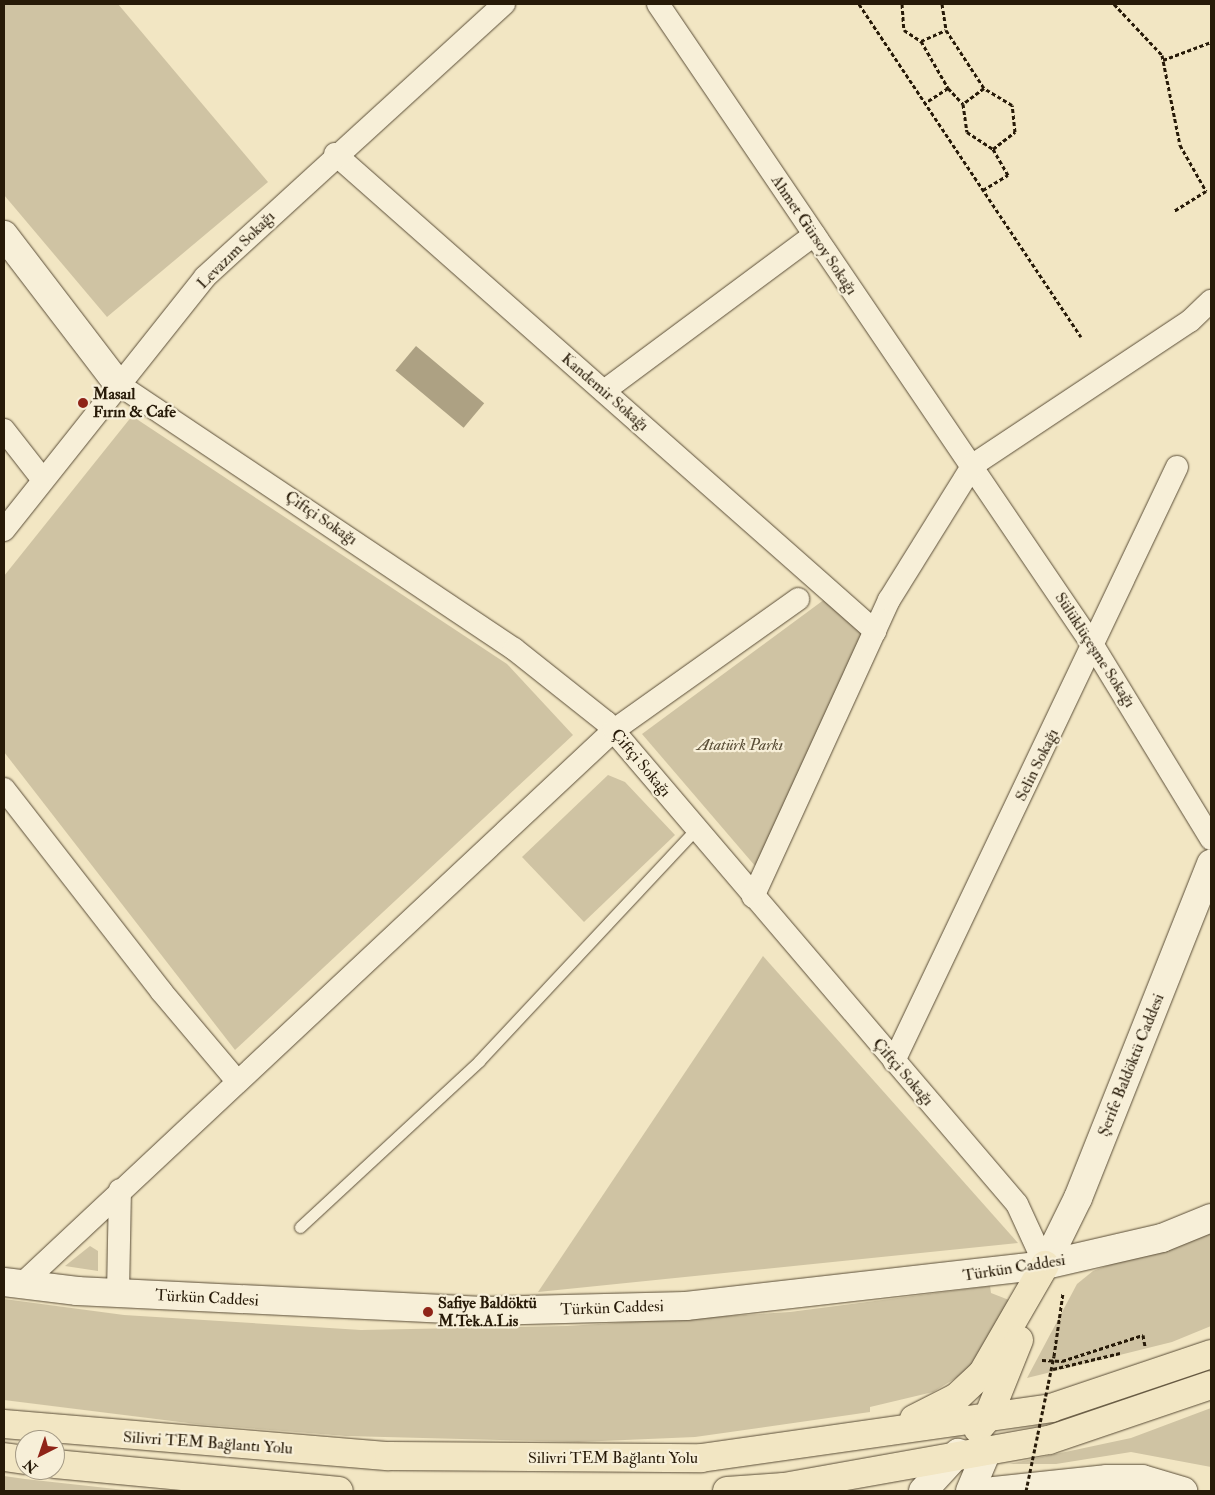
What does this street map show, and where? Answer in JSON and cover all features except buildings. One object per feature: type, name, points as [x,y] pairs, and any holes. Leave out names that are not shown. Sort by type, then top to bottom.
[{"type":"highway","points":[[987,1451],[988,1417],[1045,1265]]},
{"type":"highway","points":[[880,1431],[931,1413],[982,1374],[1045,1265]]},
{"type":"highway","name":"Silivri TEM Bağlantı Yolu","points":[[4,1424],[390,1456],[597,1459],[701,1458],[1051,1408],[1211,1354]]},
{"type":"highway","points":[[727,1491],[784,1487],[958,1453],[987,1451],[1049,1440],[1211,1386]]},
{"type":"highway","points":[[958,1453],[988,1417]]},
{"type":"highway","points":[[65,1465],[339,1491]]},
{"type":"highway","points":[[784,1487],[845,1491]]},
{"type":"street","name":"Levazım Sokağı","points":[[4,530],[118,384],[205,277],[335,154],[504,4]]},
{"type":"street","name":"Ahmet Gürsoy Sokağı","points":[[658,4],[814,235],[973,465]]},
{"type":"street","name":"Kandemir Sokağı","points":[[335,154],[875,631]]},
{"type":"street","points":[[4,235],[118,384]]},
{"type":"street","points":[[604,391],[814,235]]},
{"type":"street","points":[[753,897],[875,631],[973,465],[1190,320],[1211,301]]},
{"type":"street","name":"Çiftçi Sokağı","points":[[118,384],[514,649],[614,730],[753,897],[1018,1204],[1045,1265]]},
{"type":"street","points":[[4,430],[43,480]]},
{"type":"street","name":"Sülüklüçeşme Sokağı","points":[[973,465],[1094,647],[1211,839]]},
{"type":"street","name":"Selin Sokağı","points":[[894,1061],[1094,647],[1177,467]]},
{"type":"street","points":[[13,1283],[120,1190],[614,730],[798,599]]},
{"type":"street","points":[[4,789],[161,991],[237,1081]]},
{"type":"street","name":"Şerife Baldöktü Caddesi","points":[[1045,1265],[1078,1198],[1211,863]]},
{"type":"street","points":[[118,1293],[120,1190]]},
{"type":"street","name":"Türkün Caddesi","points":[[13,1283],[118,1293],[484,1312],[657,1307],[1045,1265],[1162,1238],[1211,1218]]},
{"type":"street","points":[[970,1491],[987,1451]]},
{"type":"street","points":[[924,1491],[958,1453]]},
{"type":"street","points":[[994,1491],[1107,1479],[1142,1479],[1183,1491]]},
{"type":"lane","points":[[300,1227],[479,1061],[697,828]]},
{"type":"path","points":[[859,4],[1081,338]]},
{"type":"path","points":[[902,4],[904,30],[921,41],[948,88],[963,104],[967,132],[993,149],[1008,175],[983,191]]},
{"type":"path","points":[[942,4],[946,30],[984,88],[1012,105],[1015,132],[993,149]]},
{"type":"path","points":[[1114,4],[1163,60],[1180,145],[1206,192],[1174,211]]},
{"type":"path","points":[[921,41],[946,30]]},
{"type":"path","points":[[1163,60],[1211,42]]},
{"type":"path","points":[[925,103],[948,88]]},
{"type":"path","points":[[963,104],[984,88]]},
{"type":"path","points":[[1026,1491],[1052,1369],[1063,1292],[1045,1265]]},
{"type":"path","points":[[1053,1299],[1063,1292]]},
{"type":"path","points":[[1037,1360],[1062,1361],[1143,1335],[1146,1346],[1136,1348]]},
{"type":"path","points":[[1052,1369],[1127,1351]]},
{"type":"green space","points":[[4,4],[118,4],[268,182],[107,317],[4,195]]},
{"type":"green space","points":[[132,416],[507,664],[573,735],[235,1050],[4,752],[4,576]]},
{"type":"green space","name":"Atatürk Parkı","points":[[825,599],[865,632],[756,867],[642,734]]},
{"type":"green space","points":[[608,775],[625,782],[675,835],[584,922],[522,857]]},
{"type":"green space","points":[[763,956],[1018,1243],[538,1292]]},
{"type":"green space","points":[[1211,1226],[1211,1326],[1172,1342],[1027,1378],[1077,1284],[1093,1271]]},
{"type":"green space","points":[[90,1246],[98,1251],[98,1271],[65,1266]]},
{"type":"green space","points":[[990,1286],[991,1293],[1009,1300],[1001,1328],[964,1373],[933,1392],[870,1407],[870,1412],[695,1437],[578,1442],[346,1436],[196,1424],[4,1400],[4,1299],[124,1315],[361,1330],[567,1326],[790,1312]]},
{"type":"green space","points":[[1211,1408],[1211,1467],[1131,1452],[1056,1464],[1009,1464],[1131,1438]]},
{"type":"green space","points":[[4,1476],[15,1478],[15,1480],[34,1480],[134,1491],[4,1491]]},
{"type":"shaded area","points":[[416,346],[484,403],[464,428],[395,371]]},
{"type":"place","name":"Masaıl Fırın & Cafe","points":[[83,403]]},
{"type":"place","name":"Safiye Baldöktü M.Tek.A.Lis","points":[[428,1312]]}]
